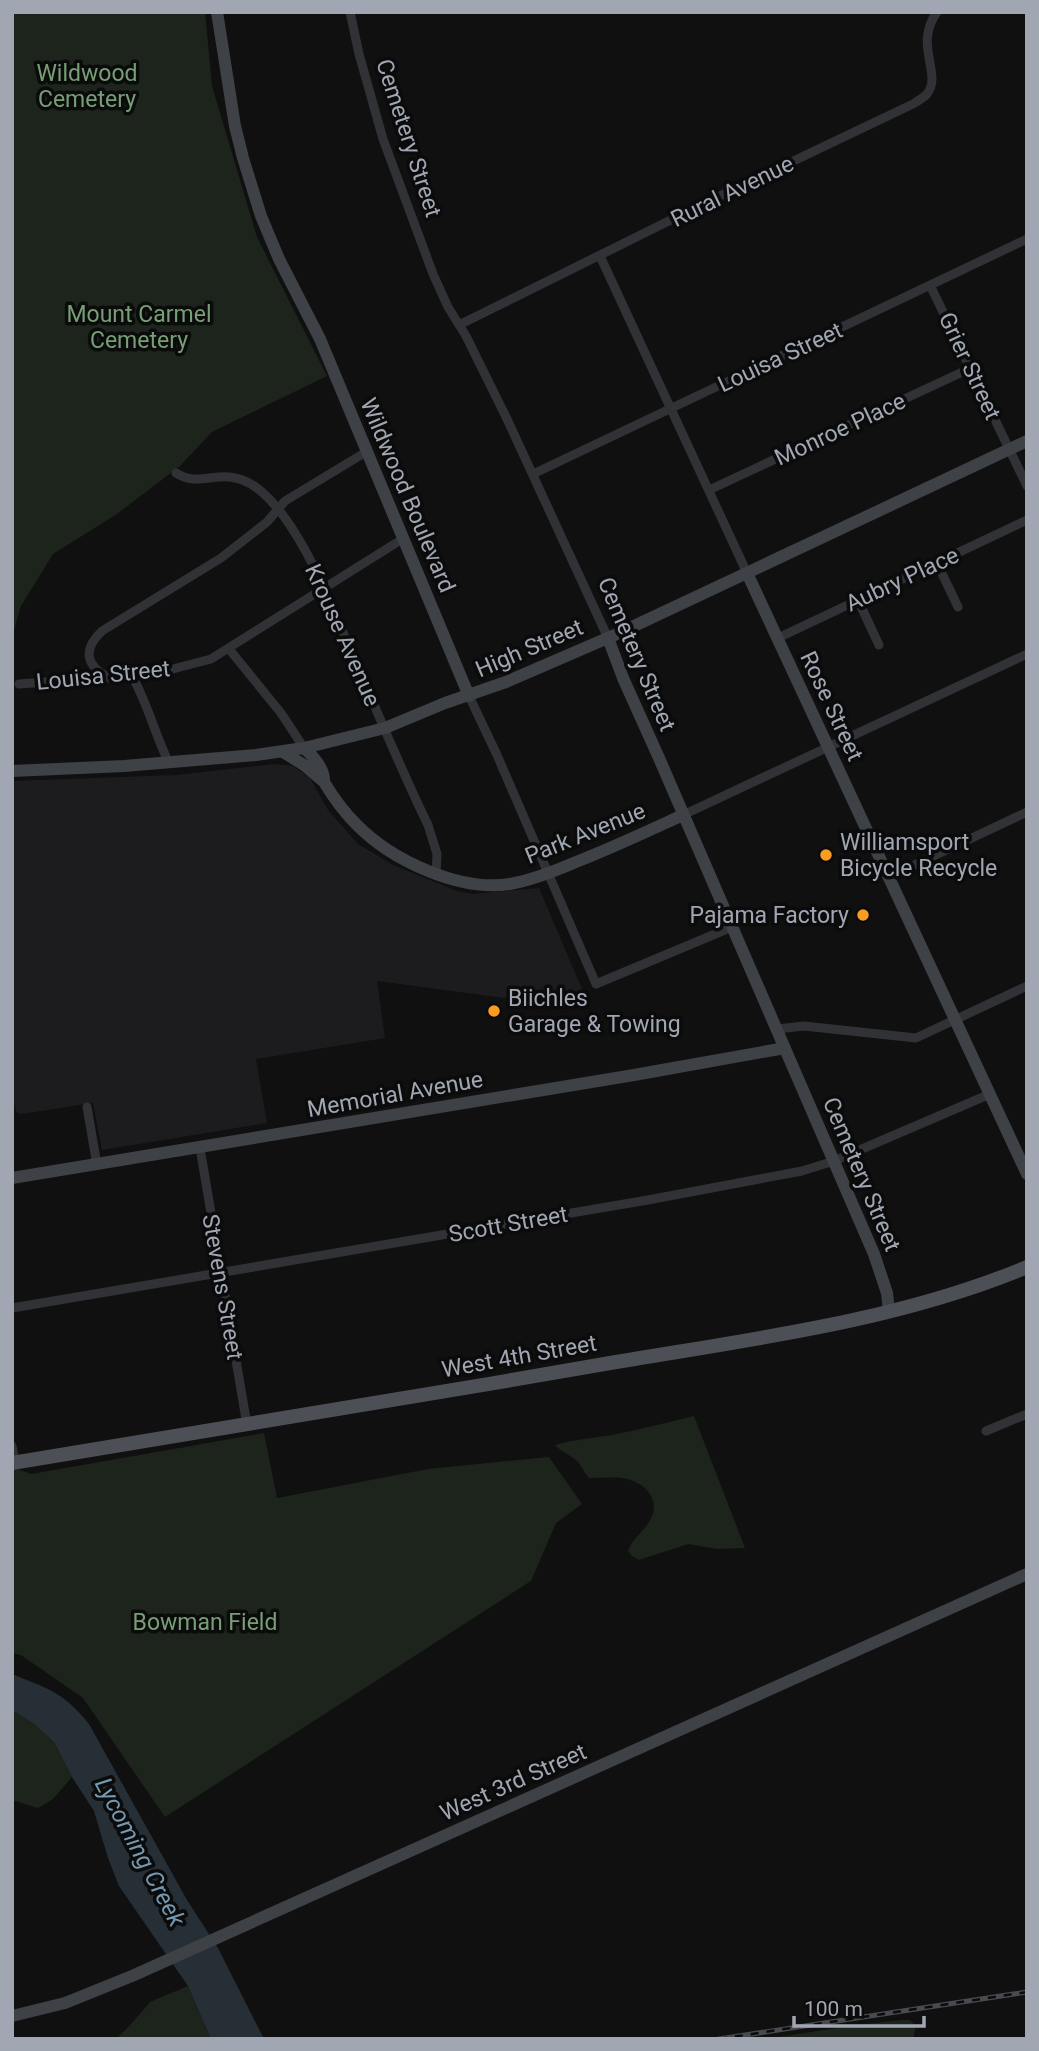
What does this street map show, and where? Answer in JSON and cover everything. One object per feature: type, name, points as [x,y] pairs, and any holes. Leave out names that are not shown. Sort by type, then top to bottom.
[{"type":"main road","name":"West 4th Street","points":[[14,1463],[746,1340],[889,1311],[964,1291],[1027,1268]]},
{"type":"street","name":"Wildwood Boulevard","points":[[217,12],[235,126],[254,196],[279,259],[320,339],[469,696],[596,984],[732,927]]},
{"type":"street","name":"Cemetery Street","points":[[350,12],[383,139],[433,274],[467,336],[608,638],[883,1278],[889,1311]]},
{"type":"street","name":"Rural Avenue","points":[[459,325],[712,200],[901,111],[926,96],[933,78],[927,53],[927,34],[937,12]]},
{"type":"street","name":"Louisa Street","points":[[533,474],[1027,239]]},
{"type":"street","name":"Rose Street","points":[[600,256],[1027,1174]]},
{"type":"street","name":"Grier Street","points":[[930,285],[1027,486]]},
{"type":"street","name":"Monroe Place","points":[[709,490],[971,368]]},
{"type":"street","name":"High Street","points":[[12,771],[169,763],[283,752],[385,728],[608,638],[1027,441]]},
{"type":"street","points":[[109,677],[94,667],[89,658],[91,644],[102,631],[221,558],[267,522],[278,508],[297,492],[366,452]]},
{"type":"street","name":"Krouse Avenue","points":[[176,473],[190,480],[221,475],[236,477],[256,488],[278,508],[296,534],[433,837],[438,861],[436,874]]},
{"type":"street","name":"Aubry Place","points":[[778,638],[1027,520]]},
{"type":"street","name":"Louisa Street","points":[[19,684],[132,676],[211,659],[404,538]]},
{"type":"street","points":[[937,563],[958,607]]},
{"type":"street","points":[[858,600],[880,645]]},
{"type":"street","name":"Park Avenue","points":[[229,649],[281,713],[304,748],[312,754],[324,775],[324,782],[357,825],[407,861],[436,874],[485,885],[510,884],[548,874],[683,815],[1027,654]]},
{"type":"street","points":[[132,676],[169,763]]},
{"type":"street","points":[[283,752],[324,782]]},
{"type":"street","points":[[889,877],[1027,812]]},
{"type":"street","points":[[777,1029],[804,1026],[916,1038],[1027,986]]},
{"type":"street","name":"Memorial Avenue","points":[[12,1178],[785,1048]]},
{"type":"street","name":"Scott Street","points":[[12,1308],[802,1171],[834,1161],[990,1094]]},
{"type":"street","points":[[87,1107],[97,1165]]},
{"type":"street","name":"Stevens Street","points":[[200,1148],[247,1425]]},
{"type":"street","points":[[985,1431],[1027,1414]]},
{"type":"street","points":[[12,1446],[14,1463]]},
{"type":"street","name":"West 3rd Street","points":[[12,2016],[65,2003],[132,1976],[1027,1574]]},
{"type":"shaded area","points":[[275,764],[293,766],[310,778],[328,810],[358,844],[393,865],[457,891],[472,894],[539,888],[585,996],[573,1007],[377,981],[385,1038],[256,1059],[267,1123],[102,1150],[93,1103],[21,1114],[16,1112],[12,1090],[12,781],[176,775]]},
{"type":"green space","name":"Mount Carmel Cemetery","points":[[12,12],[205,12],[212,86],[257,237],[327,376],[212,432],[180,466],[117,514],[53,554],[21,606],[12,637]]},
{"type":"green space","points":[[694,1416],[745,1548],[717,1549],[688,1544],[639,1560],[628,1551],[653,1512],[654,1505],[649,1492],[630,1480],[589,1478],[576,1460],[555,1445]]},
{"type":"green space","name":"Bowman Field","points":[[264,1433],[277,1498],[428,1469],[549,1457],[582,1504],[556,1523],[531,1581],[165,1817],[83,1698],[21,1655],[12,1653],[12,1467],[31,1474]]},
{"type":"green space","points":[[12,1710],[34,1724],[54,1742],[72,1777],[53,1799],[38,1808],[12,1800]]},
{"type":"green space","points":[[188,1986],[211,2039],[116,2039],[150,2002]]},
{"type":"green space","points":[[910,2020],[916,2026],[913,2039],[765,2039],[857,2025]]},
{"type":"water","name":"Lycoming Creek","points":[[12,1674],[63,1698],[89,1724],[187,1900],[218,1948],[264,2039],[211,2039],[188,1986],[119,1886],[94,1811],[54,1742],[34,1724],[12,1710]]},
{"type":"railway","points":[[719,2039],[1027,1992]]},
{"type":"place","name":"Williamsport Bicycle Recycle","points":[[826,855]]},
{"type":"place","name":"Pajama Factory","points":[[863,915]]},
{"type":"place","name":"Biichles Garage & Towing","points":[[494,1011]]},
{"type":"park label","name":"Wildwood Cemetery","points":[[87,86]]}]
